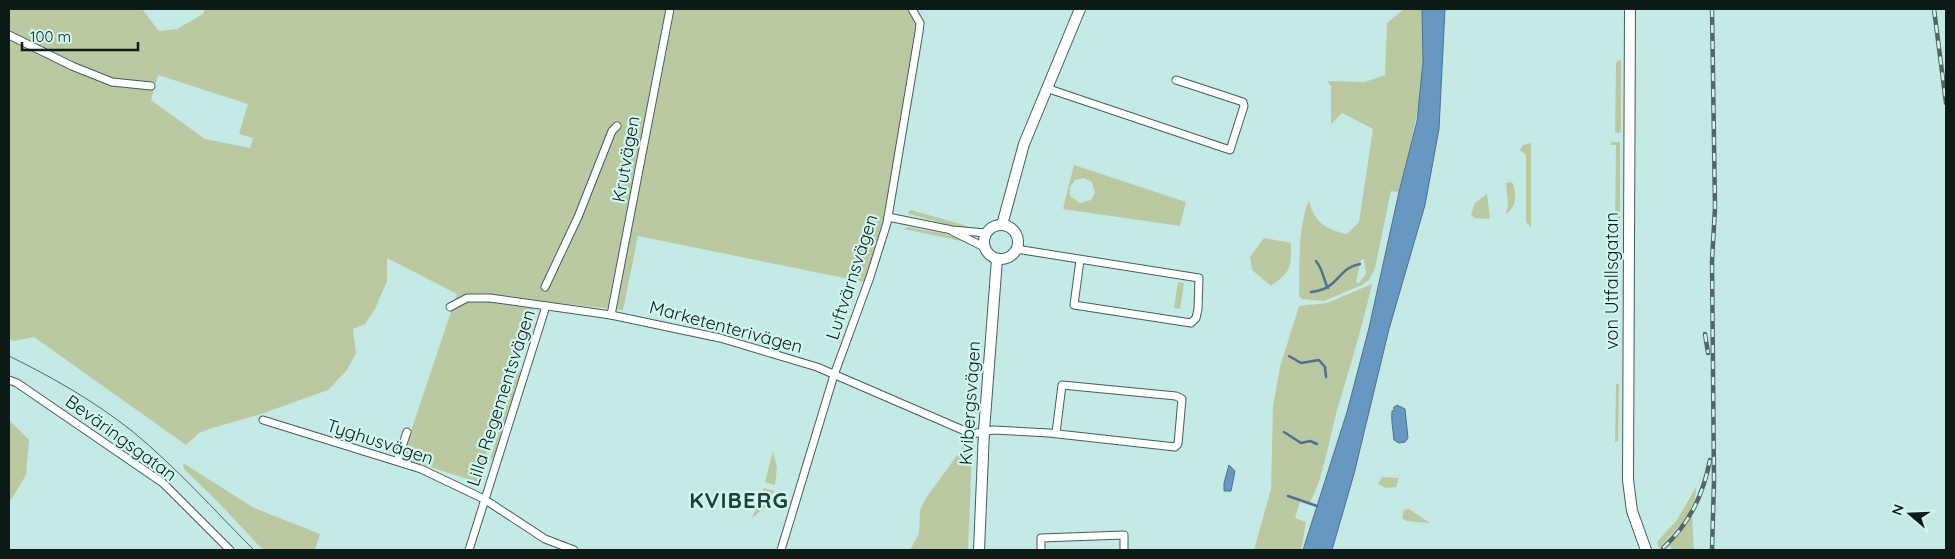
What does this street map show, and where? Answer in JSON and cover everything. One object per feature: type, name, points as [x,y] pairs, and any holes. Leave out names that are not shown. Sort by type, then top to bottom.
[{"type":"street","name":"Krutvägen","points":[[612,315],[670,9]]},
{"type":"street","name":"Luftvärnsvägen","points":[[781,550],[834,375],[870,277],[888,217],[919,32],[920,22],[912,9]]},
{"type":"street","points":[[1002,225],[1024,144],[1080,9]]},
{"type":"street","name":"von Utfallsgatan","points":[[1630,9],[1628,480],[1632,511],[1645,550]]},
{"type":"street","points":[[9,35],[72,66],[112,82],[151,86]]},
{"type":"street","points":[[1046,88],[1230,150],[1244,106],[1243,102],[1176,80]]},
{"type":"street","points":[[545,287],[578,217],[612,131],[617,126]]},
{"type":"street","points":[[888,217],[952,230],[986,233],[995,226],[1002,225],[1009,227],[1017,235],[1016,249],[1008,257],[997,259],[989,254],[984,246],[952,230]]},
{"type":"street","points":[[984,246],[986,233]]},
{"type":"street","points":[[1016,249],[1199,278],[1196,318],[1191,323],[1074,305],[1080,260]]},
{"type":"street","name":"Kvibergsvägen","points":[[979,550],[984,431],[997,259]]},
{"type":"street","name":"Marketenterivägen","points":[[450,307],[467,298],[476,297],[612,315],[736,342],[813,366],[967,433],[984,431],[1056,434],[1175,447],[1178,444],[1182,399],[1176,396],[1062,385],[1056,434]]},
{"type":"street","name":"Lilla Regementsvägen","points":[[469,550],[546,306]]},
{"type":"street","name":"Beväringsgatan","points":[[9,380],[25,388],[163,483],[230,550]]},
{"type":"street","name":"Tyghusvägen","points":[[262,420],[421,469],[484,499]]},
{"type":"street","points":[[397,461],[407,432]]},
{"type":"street","name":"Lilla Regementsvägen","points":[[484,499],[545,539],[574,550]]},
{"type":"street","points":[[1041,550],[1041,538],[1124,535],[1124,550]]},
{"type":"green space","points":[[9,9],[142,9],[159,31],[177,29],[203,14],[205,9],[914,9],[918,29],[881,231],[864,282],[638,236],[623,310],[536,301],[477,482],[402,458],[457,294],[387,258],[387,281],[375,309],[365,324],[353,329],[356,353],[347,370],[328,390],[261,414],[199,433],[186,445],[34,337],[14,341],[9,339]],"holes":[[[158,75],[248,104],[239,134],[253,138],[250,148],[205,139],[151,100]]]},
{"type":"green space","points":[[1404,9],[1422,9],[1422,79],[1415,124],[1399,192],[1391,191],[1375,268],[1369,280],[1362,285],[1324,301],[1302,299],[1299,296],[1300,247],[1305,211],[1309,200],[1314,214],[1322,224],[1333,230],[1347,234],[1359,222],[1373,129],[1342,113],[1331,124],[1331,86],[1327,81],[1365,82],[1385,75],[1387,23]],"holes":[[[1364,259],[1366,274],[1358,284],[1356,282],[1361,260]]]},
{"type":"green space","points":[[1619,60],[1621,61],[1621,132],[1617,133],[1615,132],[1616,63]]},
{"type":"green space","points":[[1612,142],[1620,142],[1620,223],[1617,226],[1615,225],[1616,145],[1610,145]]},
{"type":"green space","points":[[1531,143],[1531,228],[1526,222],[1526,155],[1520,150],[1523,145]]},
{"type":"green space","points":[[1074,165],[1186,202],[1180,226],[1063,209]],"holes":[[[1084,178],[1092,182],[1095,193],[1091,200],[1080,203],[1070,196],[1070,187],[1075,180]]]},
{"type":"green space","points":[[1512,182],[1515,200],[1512,208],[1506,214],[1508,204],[1506,183]]},
{"type":"green space","points":[[1487,194],[1490,219],[1474,218],[1471,214],[1475,203]]},
{"type":"green space","points":[[911,210],[968,227],[952,226],[909,214],[908,212]]},
{"type":"green space","points":[[908,227],[952,235],[966,242],[904,229]]},
{"type":"green space","points":[[1616,236],[1620,238],[1619,284],[1614,285],[1614,240]]},
{"type":"green space","points":[[1264,238],[1291,243],[1289,268],[1271,286],[1252,270],[1250,257]]},
{"type":"green space","points":[[1178,282],[1184,283],[1180,309],[1174,308]]},
{"type":"green space","points":[[1372,284],[1319,482],[1310,503],[1300,501],[1295,518],[1306,522],[1301,550],[1254,550],[1271,489],[1273,407],[1280,367],[1299,306],[1327,303]]},
{"type":"green space","points":[[517,371],[521,372],[494,458],[490,460]]},
{"type":"green space","points":[[1616,384],[1619,384],[1618,441],[1615,442]]},
{"type":"green space","points":[[9,420],[29,440],[26,475],[9,503]]},
{"type":"green space","points":[[966,443],[970,444],[972,450],[968,550],[910,550],[919,534],[920,510],[926,498]]},
{"type":"green space","points":[[773,451],[777,468],[775,485],[765,482]]},
{"type":"green space","points":[[183,463],[254,508],[320,534],[315,550],[263,550],[184,469]]},
{"type":"green space","points":[[1400,473],[1396,487],[1386,488],[1378,484],[1382,477],[1398,478]]},
{"type":"green space","points":[[1696,487],[1693,504],[1689,512],[1678,528],[1659,548],[1657,542],[1677,520]]},
{"type":"green space","points":[[764,488],[774,491],[765,507],[752,518]]},
{"type":"green space","points":[[1409,509],[1430,523],[1407,521],[1402,518],[1404,510]]},
{"type":"green space","points":[[1692,516],[1694,550],[1672,550],[1670,546],[1663,550],[1675,539]]},
{"type":"water","points":[[1422,9],[1445,9],[1439,129],[1425,205],[1389,329],[1354,474],[1332,550],[1303,550],[1347,412],[1369,328],[1417,121],[1423,62]]},
{"type":"water","points":[[1397,405],[1405,409],[1408,438],[1405,442],[1399,443],[1394,440],[1392,421],[1392,411],[1395,410],[1393,408]]},
{"type":"water","points":[[1229,465],[1235,471],[1231,491],[1224,491],[1224,483]]},
{"type":"waterway","points":[[1316,261],[1328,288]]},
{"type":"waterway","points":[[1311,292],[1328,287],[1352,266],[1360,264]]},
{"type":"waterway","points":[[1289,356],[1301,363],[1319,360],[1325,367],[1326,377]]},
{"type":"waterway","points":[[1284,432],[1301,443],[1310,441],[1317,444]]},
{"type":"waterway","points":[[1288,496],[1317,506]]},
{"type":"tram line","points":[[9,356],[72,390],[132,431],[179,474],[254,550]]},
{"type":"railway","points":[[1712,9],[1715,208],[1712,261],[1714,481],[1712,550]]},
{"type":"railway","points":[[1934,9],[1946,103]]},
{"type":"railway","points":[[1705,334],[1708,353]]},
{"type":"railway","points":[[1663,548],[1681,529],[1694,508],[1704,485],[1710,460]]},
{"type":"district","name":"KVIBERG","points":[[739,500]]}]
